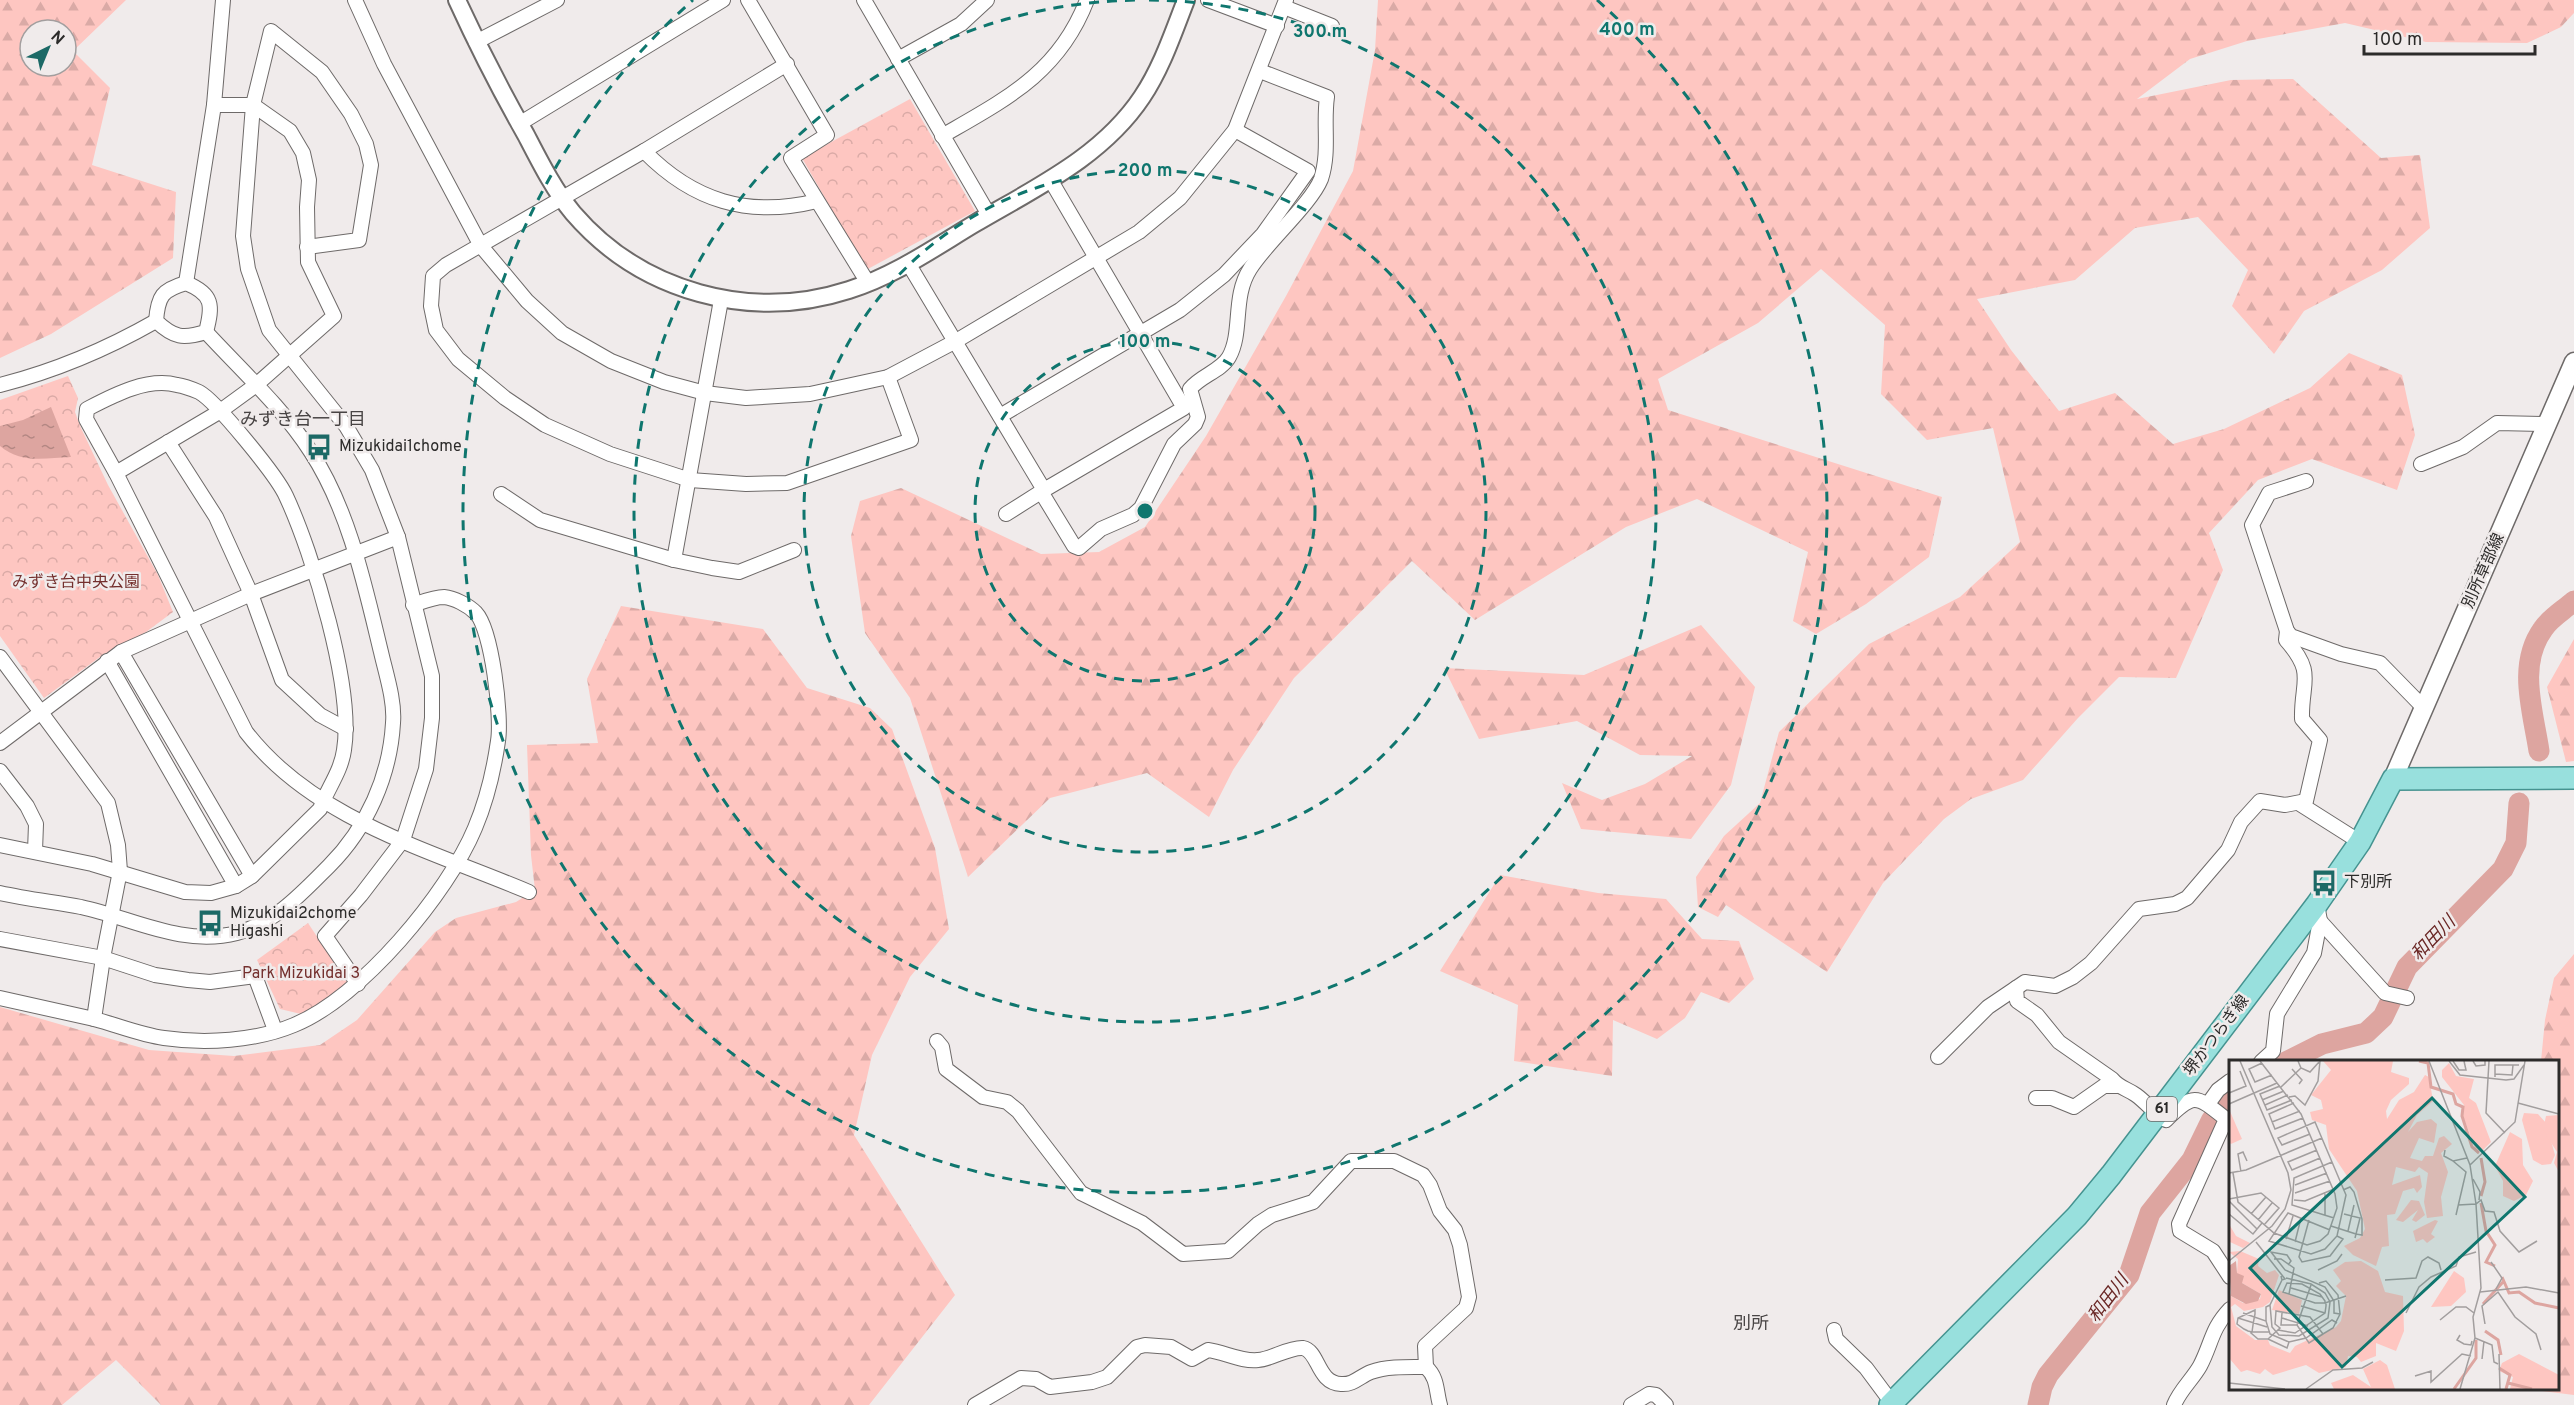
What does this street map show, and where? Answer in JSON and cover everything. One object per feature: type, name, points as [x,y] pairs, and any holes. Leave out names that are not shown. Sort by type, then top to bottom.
[{"type":"main road","name":"別所草部線","points":[[2393,779],[2574,363]]},
{"type":"main road","points":[[2393,779],[2574,778]]},
{"type":"main road","name":"堺かつらぎ線","points":[[1891,1404],[2077,1216],[2319,913],[2393,779]]},
{"type":"street","points":[[186,283],[214,105],[223,0]]},
{"type":"street","points":[[355,0],[384,64],[481,246],[527,301],[562,333],[611,361],[664,382],[705,393],[746,398],[799,395],[888,377],[956,341],[1139,232],[1180,198],[1235,130],[1285,3],[1332,26]]},
{"type":"street","points":[[457,0],[519,124],[561,197],[595,236],[630,263],[669,284],[722,300],[788,302],[830,296],[868,283],[908,263],[1076,164],[1128,116],[1152,82],[1186,0]]},
{"type":"street","points":[[476,42],[557,0]]},
{"type":"street","points":[[519,124],[723,0]]},
{"type":"street","points":[[748,0],[827,135],[791,158],[868,283]]},
{"type":"street","points":[[864,0],[989,215]]},
{"type":"street","points":[[898,59],[961,24],[987,0]]},
{"type":"street","points":[[942,136],[1034,79],[1071,36],[1087,0]]},
{"type":"street","points":[[1208,0],[1277,26]]},
{"type":"street","points":[[307,247],[359,240],[371,165],[366,144],[351,114],[322,72],[271,31],[253,105],[243,236],[248,269],[269,330],[351,434],[372,470],[398,537],[432,676],[432,718],[426,769],[403,840],[361,895],[325,936],[358,984]]},
{"type":"street","points":[[787,64],[644,151],[446,265],[433,276],[431,306],[436,330],[458,359],[505,398],[557,433],[610,454],[690,480],[787,483],[911,440],[888,377]]},
{"type":"street","points":[[908,263],[1044,490],[1043,495],[1074,546],[1079,548],[1101,529],[1133,515],[1141,508],[1174,444],[1195,424],[1198,417],[1190,389],[1196,381],[1227,360],[1234,346],[1237,305],[1243,281],[1283,226],[1320,182],[1326,146],[1324,117],[1327,97],[1260,71]]},
{"type":"street","points":[[116,473],[219,412],[256,385],[334,316],[315,280],[307,247],[309,180],[303,153],[290,131],[253,105],[214,105]]},
{"type":"street","points":[[1000,416],[1180,310],[1224,275],[1263,234],[1308,171],[1235,130]]},
{"type":"street","points":[[644,151],[685,186],[730,204],[752,208],[788,208],[817,201]]},
{"type":"street","points":[[1006,514],[1184,408],[1050,179]]},
{"type":"street","points":[[156,321],[157,304],[168,289],[186,283],[203,290],[210,303],[206,332]]},
{"type":"street","points":[[674,560],[722,300]]},
{"type":"street","points":[[156,321],[170,334],[190,337],[206,332]]},
{"type":"street","points":[[0,385],[87,355],[118,342],[156,321]]},
{"type":"street","points":[[0,893],[83,908],[167,933],[197,936],[235,934],[262,924],[291,903],[344,850],[363,823],[388,762],[394,721],[386,674],[354,553],[334,496],[312,452],[256,385],[206,332]]},
{"type":"street","points":[[0,845],[35,851],[120,872],[185,892],[211,893],[236,886],[252,876],[304,827],[323,801],[334,782],[344,752],[346,729],[344,691],[313,570],[286,495],[265,463],[200,392],[175,384],[149,384],[87,409],[86,419],[116,473],[246,732],[264,756],[284,774],[323,801],[363,823],[529,892]]},
{"type":"street","points":[[2421,464],[2463,447],[2497,423],[2547,424]]},
{"type":"street","points":[[168,442],[216,517],[251,594],[282,680],[320,714],[346,729]]},
{"type":"street","points":[[2306,481],[2269,493],[2252,525],[2287,631],[2291,636],[2340,654],[2380,663],[2424,708]]},
{"type":"street","points":[[501,494],[540,520],[674,560],[738,572],[794,550]]},
{"type":"street","points":[[0,743],[121,652],[188,620],[398,537]]},
{"type":"street","points":[[0,998],[173,1039],[203,1040],[248,1037],[294,1025],[358,984],[428,907],[459,862],[476,827],[499,739],[489,640],[477,613],[456,600],[441,597],[413,605]]},
{"type":"street","points":[[1938,1057],[1988,1007],[2025,982],[2055,986],[2064,983],[2091,963],[2139,909],[2175,904],[2187,898],[2228,850],[2241,822],[2260,801],[2285,805],[2300,804],[2306,801],[2320,740],[2302,719],[2306,673],[2299,654],[2286,640],[2287,631]]},
{"type":"street","points":[[121,652],[252,876]]},
{"type":"street","points":[[0,657],[108,803],[118,845],[120,872],[94,1019]]},
{"type":"street","points":[[107,661],[236,886]]},
{"type":"street","points":[[0,771],[27,807],[36,824],[35,851]]},
{"type":"street","points":[[2300,804],[2360,842]]},
{"type":"street","points":[[2319,913],[2385,993],[2407,998]]},
{"type":"street","points":[[2263,1060],[2273,1051],[2277,1014],[2314,953],[2319,913]]},
{"type":"street","points":[[0,939],[103,958],[155,975],[188,980],[210,982],[255,976],[275,1030]]},
{"type":"street","points":[[2016,988],[2017,1001],[2037,1015],[2059,1042],[2112,1079],[2117,1086]]},
{"type":"street","points":[[937,1041],[942,1047],[946,1069],[983,1097],[1007,1102],[1018,1111],[1081,1193],[1142,1223],[1183,1254],[1228,1251],[1258,1224],[1272,1215],[1313,1202],[1351,1161],[1394,1161],[1423,1175],[1430,1185],[1440,1211],[1455,1230],[1460,1245],[1469,1297],[1466,1308],[1425,1346],[1426,1367],[1432,1373],[1437,1385],[1440,1405]]},
{"type":"street","points":[[2208,1104],[2218,1090],[2229,1082]]},
{"type":"street","points":[[2036,1098],[2052,1098],[2074,1107],[2104,1086],[2117,1086],[2137,1095],[2157,1115],[2166,1120],[2186,1100],[2193,1099],[2208,1104],[2226,1119],[2179,1224],[2180,1231],[2213,1251],[2229,1275]]},
{"type":"street","points":[[2174,1405],[2178,1394],[2200,1365],[2216,1324],[2229,1310]]},
{"type":"street","points":[[1834,1330],[1836,1340],[1866,1368],[1891,1404]]},
{"type":"street","points":[[975,1405],[1021,1378],[1036,1379],[1050,1388],[1065,1388],[1100,1380],[1107,1377],[1137,1347],[1145,1345],[1171,1347],[1192,1359],[1208,1350],[1249,1360],[1259,1360],[1302,1348],[1309,1351],[1324,1377],[1334,1383],[1344,1384],[1359,1380],[1370,1372],[1426,1367]]},
{"type":"street","points":[[1631,1405],[1649,1394],[1656,1395],[1666,1405]]},
{"type":"street","points":[[963,1405],[968,1405]]},
{"type":"green space","points":[[0,0],[126,0],[78,46],[78,18],[18,18],[18,78],[78,78],[78,56],[110,88],[92,165],[176,192],[173,258],[51,334],[0,358]]},
{"type":"green space","points":[[1378,0],[2574,0],[2574,13],[2561,27],[2527,43],[2426,42],[2345,23],[2247,41],[2190,59],[2137,99],[2231,80],[2293,79],[2381,158],[2420,155],[2430,228],[2382,270],[2304,311],[2274,354],[2232,306],[2248,270],[2198,217],[2135,228],[2075,280],[1977,299],[2011,350],[2059,411],[2115,393],[2173,444],[2224,429],[2310,388],[2349,353],[2402,375],[2415,435],[2397,490],[2312,459],[2258,480],[2209,533],[2223,570],[2176,678],[2119,677],[2078,718],[2023,780],[1971,799],[1944,819],[1883,883],[1827,972],[1726,905],[1718,917],[1698,907],[1696,877],[1724,836],[1760,803],[1779,732],[1869,644],[1960,597],[2020,542],[1993,428],[1927,440],[1881,394],[1885,325],[1821,269],[1758,323],[1658,379],[1668,410],[1942,497],[1929,557],[1866,604],[1816,634],[1793,621],[1808,552],[1697,499],[1626,527],[1475,620],[1412,561],[1294,678],[1233,770],[1209,817],[1147,773],[1050,798],[968,877],[910,698],[865,633],[851,536],[860,501],[901,488],[1041,554],[1099,552],[1145,527],[1206,436],[1286,296],[1353,171],[1375,50]]},
{"type":"green space","points":[[910,99],[975,211],[866,270],[802,158]]},
{"type":"green space","name":"みずき台中央公園","points":[[68,376],[78,398],[75,412],[81,428],[108,485],[158,575],[173,612],[146,632],[104,654],[44,698],[0,636],[0,400]]},
{"type":"green space","points":[[621,606],[763,629],[807,688],[870,708],[892,729],[935,848],[949,929],[910,977],[872,1055],[854,1135],[955,1295],[869,1405],[161,1405],[116,1360],[62,1405],[0,1405],[0,1007],[149,1050],[234,1056],[320,1045],[357,1020],[435,932],[456,918],[516,902],[535,890],[531,855],[527,745],[598,743],[587,679]]},
{"type":"green space","points":[[1701,625],[1755,687],[1731,785],[1691,839],[1581,829],[1562,783],[1602,800],[1645,784],[1692,756],[1640,755],[1577,721],[1479,739],[1444,668],[1584,675]]},
{"type":"green space","points":[[2574,639],[2574,761],[2566,762],[2547,687]]},
{"type":"green space","points":[[1500,875],[1598,893],[1666,899],[1702,939],[1739,941],[1754,979],[1729,1003],[1701,992],[1685,1018],[1657,1039],[1613,1020],[1612,1076],[1514,1061],[1518,1005],[1440,971]]},
{"type":"green space","name":"Park Mizukidai 3","points":[[308,923],[349,985],[301,1014],[280,1009],[257,960]]},
{"type":"green space","points":[[2574,954],[2574,1395],[2533,1390],[2559,1390],[2559,1060],[2541,1060],[2545,1020],[2554,978]]},
{"type":"water","points":[[51,407],[71,457],[25,458],[8,452],[0,446],[0,426],[23,420]]},
{"type":"waterway","name":"和田川","points":[[2539,751],[2529,689],[2531,658],[2535,643],[2546,625],[2574,601]]},
{"type":"waterway","name":"和田川","points":[[2290,1060],[2322,1044],[2366,1033],[2383,1017],[2407,967],[2503,869],[2516,843],[2519,803]]},
{"type":"waterway","name":"和田川","points":[[2038,1405],[2042,1387],[2048,1375],[2129,1275],[2150,1213],[2192,1160],[2211,1121],[2224,1102],[2229,1099]]},
{"type":"place","name":"Mizukidai1chome","points":[[319,447]]},
{"type":"place","name":"下別所","points":[[2324,883]]},
{"type":"place","name":"Mizukidai2chome Higashi","points":[[210,923]]},
{"type":"district","name":"みずき台一丁目","points":[[303,420]]},
{"type":"district","name":"別所","points":[[1751,1324]]}]
